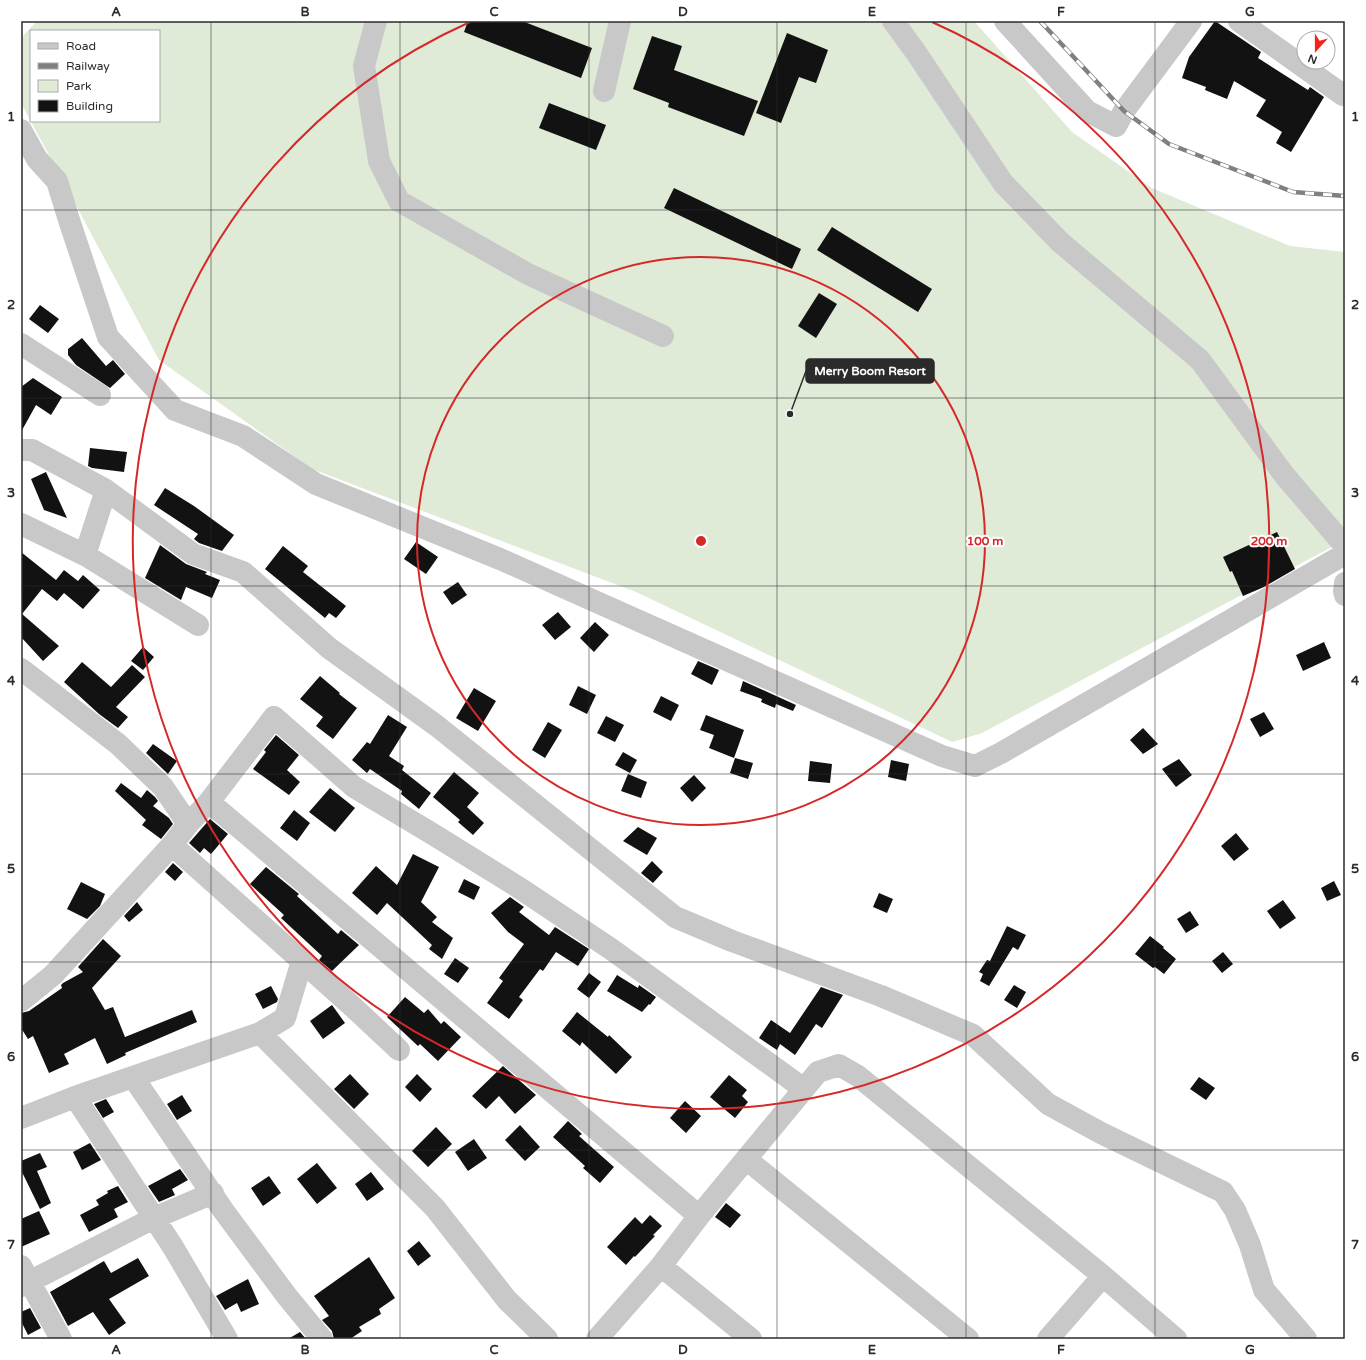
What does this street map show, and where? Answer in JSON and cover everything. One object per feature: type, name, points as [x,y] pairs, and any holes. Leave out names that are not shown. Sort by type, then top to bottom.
[{"type":"street","points":[[376,21],[364,66],[379,161],[399,201],[528,274],[663,336]]},
{"type":"street","points":[[604,91],[620,21]]},
{"type":"street","points":[[893,21],[915,51],[1003,183],[1060,242],[1200,360],[1285,476],[1345,546]]},
{"type":"street","points":[[1005,21],[1087,111],[1116,126],[1124,111],[1191,21]]},
{"type":"street","points":[[1239,21],[1343,94],[1345,92]]},
{"type":"street","points":[[21,130],[37,159],[57,181],[108,337],[175,410],[243,436],[316,484],[500,559],[942,756],[975,766],[1345,554]]},
{"type":"street","points":[[21,344],[100,395]]},
{"type":"street","points":[[21,450],[32,450],[106,490],[194,554],[243,572],[329,648],[437,726],[674,918],[881,996],[973,1036],[1048,1104],[1101,1133],[1223,1192],[1235,1210],[1250,1245],[1264,1290],[1306,1339]]},
{"type":"street","points":[[85,555],[106,490]]},
{"type":"street","points":[[21,524],[85,555],[198,625]]},
{"type":"street","points":[[1345,583],[1345,594]]},
{"type":"street","points":[[21,668],[118,744],[163,787],[188,824]]},
{"type":"street","points":[[21,1001],[53,975],[172,845],[188,824],[209,802],[274,717],[354,788],[438,837],[518,887],[611,949],[804,1089]]},
{"type":"street","points":[[209,802],[699,1216]]},
{"type":"street","points":[[172,845],[399,1050]]},
{"type":"street","points":[[21,1118],[75,1097],[260,1033],[285,1018],[302,961]]},
{"type":"street","points":[[260,1033],[435,1208],[507,1300],[547,1339]]},
{"type":"street","points":[[597,1339],[661,1266],[699,1216],[818,1072],[839,1065],[858,1076],[1103,1276],[1176,1339]]},
{"type":"street","points":[[133,1077],[212,1193],[282,1288],[322,1339]]},
{"type":"street","points":[[75,1097],[154,1218],[227,1339]]},
{"type":"street","points":[[746,1159],[968,1339]]},
{"type":"street","points":[[61,1339],[24,1278],[212,1193]]},
{"type":"street","points":[[661,1266],[751,1339]]},
{"type":"street","points":[[1048,1339],[1103,1276]]},
{"type":"green space","points":[[37,21],[974,21],[1072,132],[1152,188],[1290,246],[1345,252],[1345,540],[982,733],[952,742],[636,592],[312,469],[159,360],[31,122],[160,122],[160,30],[30,30],[30,120],[21,103],[21,38]]},
{"type":"building","points":[[468,21],[522,21],[592,48],[581,78],[464,32]]},
{"type":"building","points":[[1215,21],[1261,52],[1258,58],[1308,90],[1310,87],[1324,97],[1291,152],[1276,143],[1282,132],[1256,116],[1266,100],[1234,81],[1227,99],[1205,90],[1206,87],[1182,78],[1189,57]]},
{"type":"building","points":[[787,33],[828,50],[816,83],[799,77],[781,123],[756,113]]},
{"type":"building","points":[[652,36],[682,46],[674,70],[758,101],[744,136],[668,107],[669,103],[633,89]]},
{"type":"building","points":[[549,103],[606,125],[596,150],[539,128]]},
{"type":"building","points":[[674,188],[801,249],[792,269],[664,208]]},
{"type":"building","points":[[832,227],[932,289],[918,312],[817,250]]},
{"type":"building","points":[[819,293],[837,304],[816,338],[798,326]]},
{"type":"building","points":[[40,305],[59,319],[48,333],[29,319]]},
{"type":"building","points":[[82,338],[106,366],[113,360],[125,374],[110,388],[76,365],[68,355],[68,349]]},
{"type":"building","points":[[33,378],[62,397],[51,415],[36,405],[21,432],[21,387]]},
{"type":"building","points":[[90,448],[127,452],[124,472],[92,468],[88,466]]},
{"type":"building","points":[[46,472],[67,518],[44,510],[31,479]]},
{"type":"building","points":[[165,488],[194,506],[234,535],[222,551],[199,543],[194,539],[198,534],[154,505]]},
{"type":"building","points":[[1277,532],[1295,569],[1264,587],[1243,596],[1232,571],[1230,572],[1223,557]]},
{"type":"building","points":[[416,542],[438,557],[426,574],[404,559]]},
{"type":"building","points":[[160,545],[186,564],[207,572],[205,574],[220,580],[212,598],[186,587],[181,600],[145,578]]},
{"type":"building","points":[[283,546],[308,566],[303,572],[346,606],[336,618],[329,613],[325,618],[265,569]]},
{"type":"building","points":[[21,552],[56,580],[64,570],[78,581],[83,575],[100,590],[83,609],[64,593],[57,601],[42,589],[22,614],[59,646],[43,661],[21,637]]},
{"type":"building","points":[[458,582],[467,595],[452,605],[443,592]]},
{"type":"building","points":[[558,612],[571,627],[555,640],[542,625]]},
{"type":"building","points":[[595,622],[609,635],[594,652],[580,638]]},
{"type":"building","points":[[1324,642],[1331,658],[1303,671],[1296,655]]},
{"type":"building","points":[[143,647],[154,657],[143,670],[131,661]]},
{"type":"building","points":[[698,661],[719,670],[712,685],[691,674]]},
{"type":"building","points":[[82,662],[111,687],[132,665],[145,677],[116,707],[128,717],[118,728],[99,714],[64,682]]},
{"type":"building","points":[[320,676],[357,708],[333,739],[316,726],[323,717],[300,699]]},
{"type":"building","points":[[743,681],[796,705],[793,711],[776,704],[775,708],[761,702],[762,699],[740,691]]},
{"type":"building","points":[[578,686],[596,695],[587,714],[569,705]]},
{"type":"building","points":[[474,688],[496,701],[478,731],[456,718]]},
{"type":"building","points":[[661,696],[679,705],[671,721],[653,712]]},
{"type":"building","points":[[1264,712],[1274,729],[1260,737],[1250,719]]},
{"type":"building","points":[[388,715],[407,727],[389,756],[404,766],[402,770],[431,793],[419,809],[401,794],[402,791],[370,769],[367,773],[352,760],[367,742],[370,744]]},
{"type":"building","points":[[706,715],[744,730],[734,758],[709,748],[714,735],[700,730]]},
{"type":"building","points":[[606,716],[624,725],[615,742],[597,733]]},
{"type":"building","points":[[548,722],[562,730],[545,758],[532,750]]},
{"type":"building","points":[[1143,728],[1158,744],[1143,754],[1130,740]]},
{"type":"building","points":[[276,735],[299,755],[287,770],[300,782],[289,795],[253,769],[266,752],[264,750]]},
{"type":"building","points":[[153,744],[177,761],[168,774],[146,753]]},
{"type":"building","points":[[623,752],[637,760],[630,773],[615,765]]},
{"type":"building","points":[[735,758],[753,763],[748,779],[730,773]]},
{"type":"building","points":[[1179,759],[1192,775],[1176,787],[1162,769]]},
{"type":"building","points":[[891,760],[909,764],[906,781],[888,777]]},
{"type":"building","points":[[810,761],[832,764],[830,783],[808,781]]},
{"type":"building","points":[[454,772],[479,793],[467,807],[484,823],[473,835],[458,822],[460,820],[433,797]]},
{"type":"building","points":[[628,774],[647,782],[641,798],[621,791]]},
{"type":"building","points":[[694,775],[706,788],[692,802],[680,788]]},
{"type":"building","points":[[121,783],[141,798],[147,790],[158,801],[153,806],[169,818],[173,824],[161,839],[142,825],[146,820],[115,791]]},
{"type":"building","points":[[330,788],[355,808],[335,832],[309,812]]},
{"type":"building","points":[[294,810],[310,823],[297,841],[280,828]]},
{"type":"building","points":[[210,819],[228,834],[211,854],[204,848],[200,853],[189,843]]},
{"type":"building","points":[[638,827],[657,838],[647,855],[623,841]]},
{"type":"building","points":[[1236,833],[1249,849],[1234,861],[1221,846]]},
{"type":"building","points":[[413,854],[439,867],[421,902],[437,917],[432,922],[453,938],[442,959],[429,949],[432,945],[387,903],[377,915],[352,893],[376,866],[397,885]]},
{"type":"building","points":[[652,861],[663,872],[653,883],[641,873]]},
{"type":"building","points":[[173,863],[183,872],[175,881],[165,872]]},
{"type":"building","points":[[266,867],[299,894],[297,896],[338,934],[341,930],[359,945],[332,971],[319,960],[322,956],[281,918],[284,915],[250,884]]},
{"type":"building","points":[[464,879],[480,887],[474,900],[458,892]]},
{"type":"building","points":[[1334,881],[1341,895],[1327,901],[1321,888]]},
{"type":"building","points":[[81,882],[105,894],[100,906],[87,919],[67,909]]},
{"type":"building","points":[[879,893],[893,899],[887,913],[873,907]]},
{"type":"building","points":[[510,897],[524,907],[519,912],[549,935],[555,927],[589,949],[578,966],[556,952],[543,971],[540,969],[519,997],[523,1000],[509,1019],[487,1003],[503,981],[499,978],[524,944],[508,932],[491,913]]},
{"type":"building","points":[[1283,900],[1296,918],[1280,929],[1267,911]]},
{"type":"building","points":[[137,902],[143,910],[129,922],[124,916]]},
{"type":"building","points":[[1190,911],[1199,925],[1186,933],[1177,919]]},
{"type":"building","points":[[1007,926],[1026,935],[1018,950],[1013,947],[989,986],[980,981],[983,974],[979,972],[987,960],[990,961]]},
{"type":"building","points":[[1150,936],[1176,959],[1164,974],[1155,967],[1153,968],[1135,954]]},
{"type":"building","points":[[103,939],[121,956],[92,988],[105,1010],[113,1007],[125,1037],[192,1010],[197,1022],[125,1053],[126,1055],[107,1064],[95,1038],[64,1054],[69,1064],[49,1073],[33,1036],[28,1039],[21,1028],[21,1013],[29,1011],[62,988],[61,985],[63,983],[83,972],[78,967]]},
{"type":"building","points":[[1223,952],[1233,964],[1222,973],[1212,961]]},
{"type":"building","points":[[455,958],[469,968],[458,983],[444,974]]},
{"type":"building","points":[[589,973],[601,982],[589,998],[577,989]]},
{"type":"building","points":[[617,975],[638,988],[639,985],[656,997],[642,1012],[607,991]]},
{"type":"building","points":[[1014,985],[1026,992],[1017,1008],[1004,1000]]},
{"type":"building","points":[[271,986],[278,999],[277,1002],[263,1009],[255,994]]},
{"type":"building","points":[[821,987],[843,995],[822,1028],[816,1024],[795,1055],[780,1044],[777,1050],[759,1038],[771,1020],[790,1033]]},
{"type":"building","points":[[405,997],[424,1013],[428,1009],[441,1024],[444,1021],[461,1037],[438,1061],[420,1044],[418,1046],[387,1017]]},
{"type":"building","points":[[332,1005],[345,1023],[323,1039],[310,1021]]},
{"type":"building","points":[[577,1012],[608,1037],[609,1035],[632,1057],[616,1074],[582,1042],[580,1046],[562,1031]]},
{"type":"building","points":[[503,1066],[536,1095],[515,1114],[499,1096],[486,1109],[472,1096]]},
{"type":"building","points":[[350,1074],[369,1094],[354,1109],[334,1089]]},
{"type":"building","points":[[417,1074],[432,1089],[420,1102],[405,1087]]},
{"type":"building","points":[[729,1075],[747,1090],[742,1096],[748,1102],[735,1118],[710,1097]]},
{"type":"building","points":[[1199,1077],[1215,1088],[1206,1100],[1190,1089]]},
{"type":"building","points":[[182,1095],[192,1111],[177,1120],[167,1104]]},
{"type":"building","points":[[106,1099],[114,1112],[103,1118],[94,1104]]},
{"type":"building","points":[[685,1101],[701,1116],[686,1133],[670,1118]]},
{"type":"building","points":[[568,1121],[582,1134],[579,1136],[614,1167],[600,1183],[583,1168],[585,1166],[553,1137]]},
{"type":"building","points":[[520,1125],[540,1147],[525,1161],[505,1140]]},
{"type":"building","points":[[436,1127],[452,1144],[428,1167],[412,1151]]},
{"type":"building","points":[[474,1139],[487,1158],[468,1171],[455,1152]]},
{"type":"building","points":[[90,1143],[101,1160],[82,1170],[73,1152]]},
{"type":"building","points":[[40,1153],[47,1167],[37,1171],[51,1203],[40,1209],[21,1170],[21,1161]]},
{"type":"building","points":[[317,1163],[337,1188],[317,1204],[297,1179]]},
{"type":"building","points":[[180,1169],[188,1180],[172,1189],[175,1195],[159,1202],[148,1186]]},
{"type":"building","points":[[371,1172],[384,1189],[367,1201],[355,1184]]},
{"type":"building","points":[[269,1176],[281,1193],[263,1206],[251,1188]]},
{"type":"building","points":[[118,1186],[128,1202],[114,1209],[118,1217],[89,1232],[80,1215],[99,1205],[96,1200],[108,1193],[107,1191]]},
{"type":"building","points":[[726,1203],[741,1215],[730,1228],[715,1217]]},
{"type":"building","points":[[39,1211],[50,1234],[21,1247],[21,1219]]},
{"type":"building","points":[[650,1215],[662,1226],[653,1235],[655,1236],[626,1265],[607,1247],[635,1217],[642,1224]]},
{"type":"building","points":[[419,1241],[431,1256],[418,1266],[407,1251]]},
{"type":"building","points":[[369,1257],[395,1298],[379,1309],[381,1314],[359,1327],[362,1331],[350,1339],[334,1339],[332,1331],[322,1320],[329,1316],[314,1296]]},
{"type":"building","points":[[138,1258],[149,1276],[109,1299],[126,1323],[109,1335],[93,1312],[68,1326],[50,1292],[104,1261],[111,1273]]},
{"type":"building","points":[[248,1279],[259,1304],[241,1312],[237,1303],[225,1310],[216,1296]]},
{"type":"building","points":[[30,1308],[41,1328],[28,1335],[21,1321],[21,1312]]},
{"type":"building","points":[[300,1332],[306,1339],[288,1339]]},
{"type":"railway","points":[[1040,21],[1124,111],[1169,144],[1293,192],[1345,196]]},
{"type":"place","name":"Merry Boom Resort","points":[[790,414]]}]
